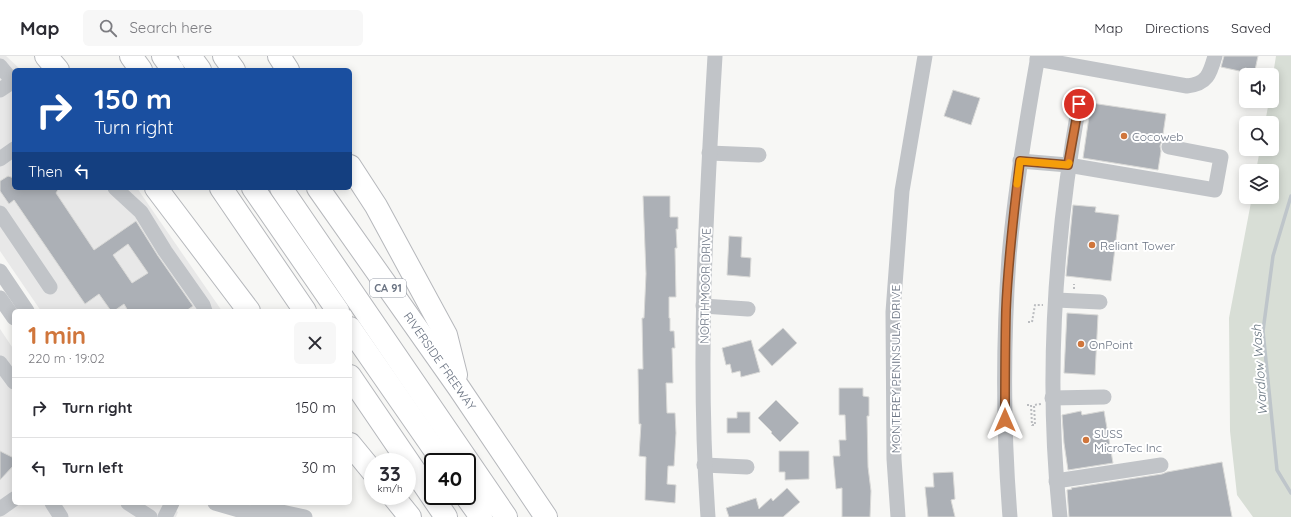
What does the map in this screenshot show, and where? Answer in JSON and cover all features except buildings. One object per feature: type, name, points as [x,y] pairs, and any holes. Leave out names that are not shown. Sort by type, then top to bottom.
[{"type":"highway","points":[[46,56],[56,68]]},
{"type":"highway","points":[[131,56],[140,68]]},
{"type":"highway","points":[[163,56],[172,68]]},
{"type":"highway","points":[[190,56],[199,68]]},
{"type":"highway","points":[[224,56],[233,68]]},
{"type":"highway","points":[[279,56],[287,68]]},
{"type":"highway","points":[[352,169],[376,206],[446,335],[459,388]]},
{"type":"highway","points":[[158,190],[247,309]]},
{"type":"highway","points":[[222,190],[304,309]]},
{"type":"highway","points":[[254,190],[337,309]]},
{"type":"highway","points":[[282,190],[506,517]]},
{"type":"highway","name":"RIVERSIDE FREEWAY","points":[[319,190],[459,388],[546,517]]},
{"type":"highway","points":[[352,331],[437,453]]},
{"type":"highway","points":[[352,379],[446,517]]},
{"type":"highway","points":[[352,446],[364,461]]},
{"type":"highway","points":[[400,505],[410,517]]},
{"type":"highway","points":[[472,505],[481,517]]},
{"type":"street","name":"NORTHMOOR DRIVE","points":[[708,517],[704,465],[703,306],[709,153],[715,56]]},
{"type":"street","name":"MONTEREY PENINSULA DRIVE","points":[[898,517],[894,459],[893,312],[902,191],[925,56]]},
{"type":"street","points":[[1010,517],[1005,420],[1005,334],[1010,256],[1020,161],[1038,58],[1187,86],[1194,85],[1204,80],[1211,72],[1215,56]]},
{"type":"street","points":[[0,66],[11,81],[0,90]]},
{"type":"street","points":[[1060,517],[1056,481],[1052,381],[1056,300],[1068,165],[1079,104]]},
{"type":"street","points":[[1020,161],[1068,165],[1215,190],[1221,157],[1169,147]]},
{"type":"street","points":[[0,158],[12,150]]},
{"type":"street","points":[[709,153],[758,155]]},
{"type":"street","points":[[117,190],[140,212],[204,309]]},
{"type":"street","points":[[0,213],[50,286]]},
{"type":"street","points":[[0,271],[26,309]]},
{"type":"street","points":[[0,298],[12,315]]},
{"type":"street","points":[[1056,300],[1100,302]]},
{"type":"street","points":[[703,306],[748,308]]},
{"type":"street","points":[[1052,398],[1104,397]]},
{"type":"street","points":[[704,465],[747,467]]},
{"type":"street","points":[[1056,481],[1161,465]]},
{"type":"street","points":[[53,505],[61,517]]},
{"type":"street","points":[[131,505],[150,517]]},
{"type":"street","points":[[165,517],[171,505]]},
{"type":"street","points":[[221,509],[249,513],[264,506],[295,511]]},
{"type":"path","points":[[1028,322],[1032,322],[1035,305],[1039,305]]},
{"type":"path","points":[[1027,405],[1031,405],[1032,425],[1035,425],[1034,405],[1038,405]]},
{"type":"shaded area","points":[[0,56],[6,56],[19,68],[12,68],[12,190],[138,190],[221,309],[40,309],[0,251]]},
{"type":"shaded area","points":[[1276,56],[1291,56],[1291,517],[1253,517],[1237,495],[1230,431],[1229,318],[1251,204],[1279,204],[1279,164],[1257,164],[1259,156],[1279,156],[1279,116],[1266,116],[1268,108],[1279,108],[1279,68],[1274,68]]},
{"type":"shaded area","points":[[0,329],[12,347],[12,505],[165,505],[178,512],[176,517],[0,517]]},
{"type":"waterway","name":"Wardlow Wash","points":[[1291,196],[1273,256],[1263,331],[1277,470],[1291,493]]},
{"type":"slow traffic","points":[[1017,184],[1020,161],[1068,165],[1069,163]]},
{"type":"place","name":"Cocoweb","points":[[1124,136]]},
{"type":"place","name":"Reliant Tower","points":[[1092,245]]},
{"type":"place","name":"OnPoint","points":[[1081,344]]},
{"type":"place","name":"SUSS MicroTec Inc","points":[[1086,440]]},
{"type":"route","points":[[1005,420],[1006,310],[1015,201],[1020,161],[1068,165],[1079,104]]}]
